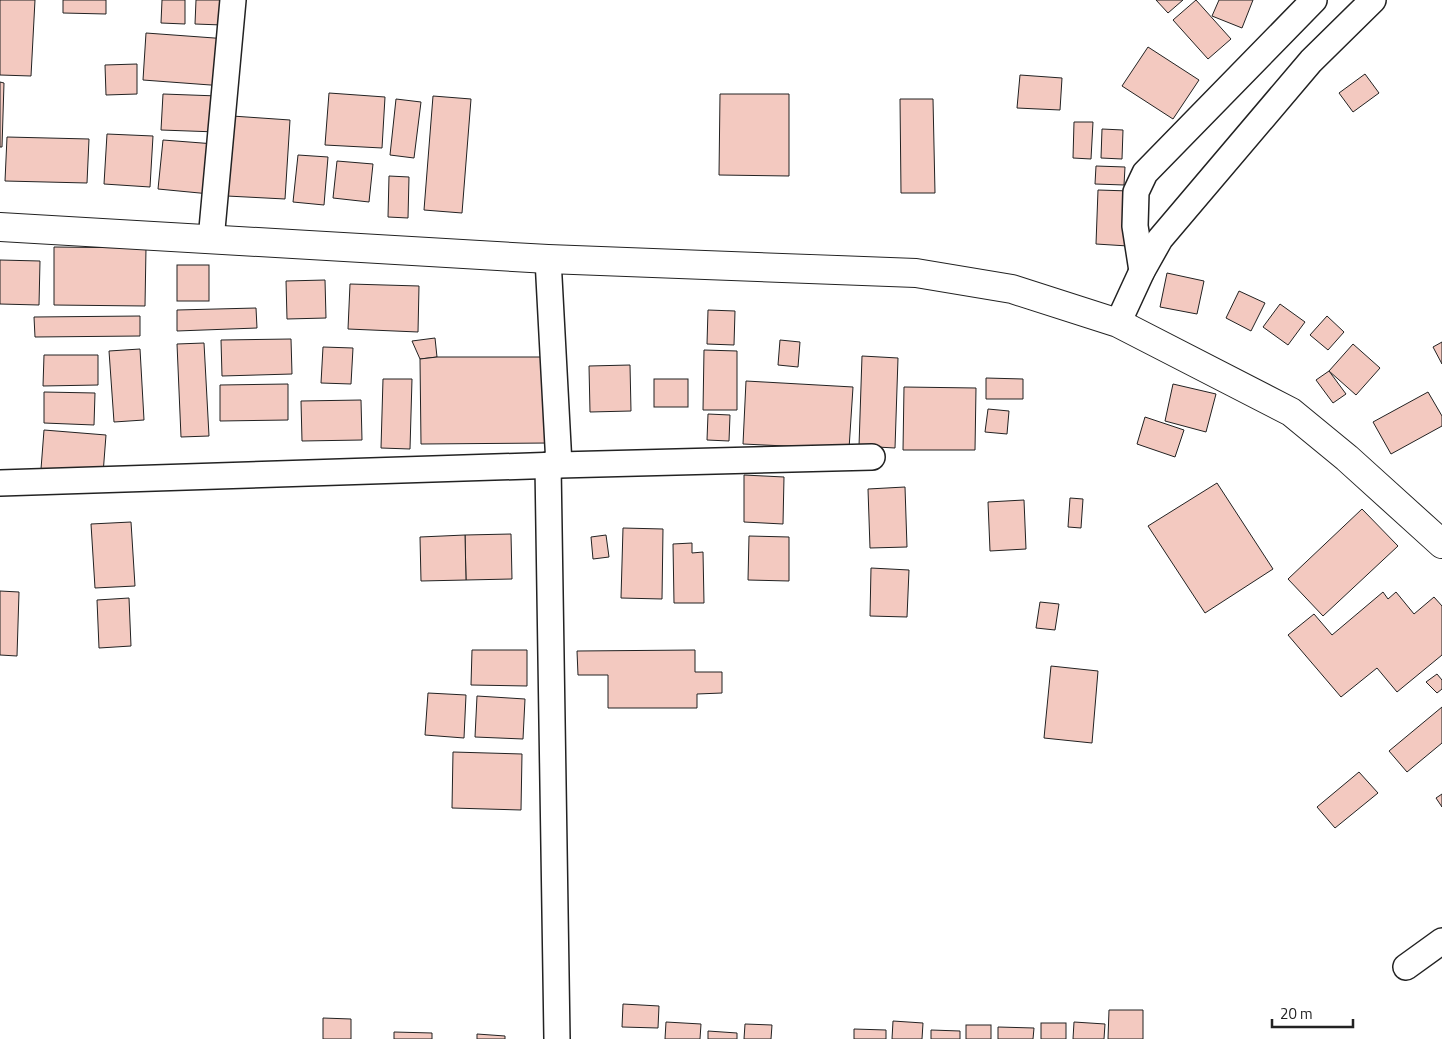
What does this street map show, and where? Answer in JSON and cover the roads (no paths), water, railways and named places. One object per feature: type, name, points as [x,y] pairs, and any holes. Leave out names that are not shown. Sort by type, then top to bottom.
[{"type":"main road","points":[[0,227],[548,259],[916,273],[1012,289],[1118,323],[1291,412],[1347,458],[1442,544]]},
{"type":"street","points":[[211,240],[233,0]]},
{"type":"street","points":[[1142,271],[1135,226],[1136,192],[1146,173],[1314,0]]},
{"type":"street","points":[[1118,323],[1142,271],[1160,240],[1311,61],[1373,0]]},
{"type":"street","points":[[548,259],[553,465],[557,1039]]},
{"type":"street","points":[[0,483],[553,465],[872,457]]},
{"type":"street","points":[[1406,967],[1442,941]]}]
